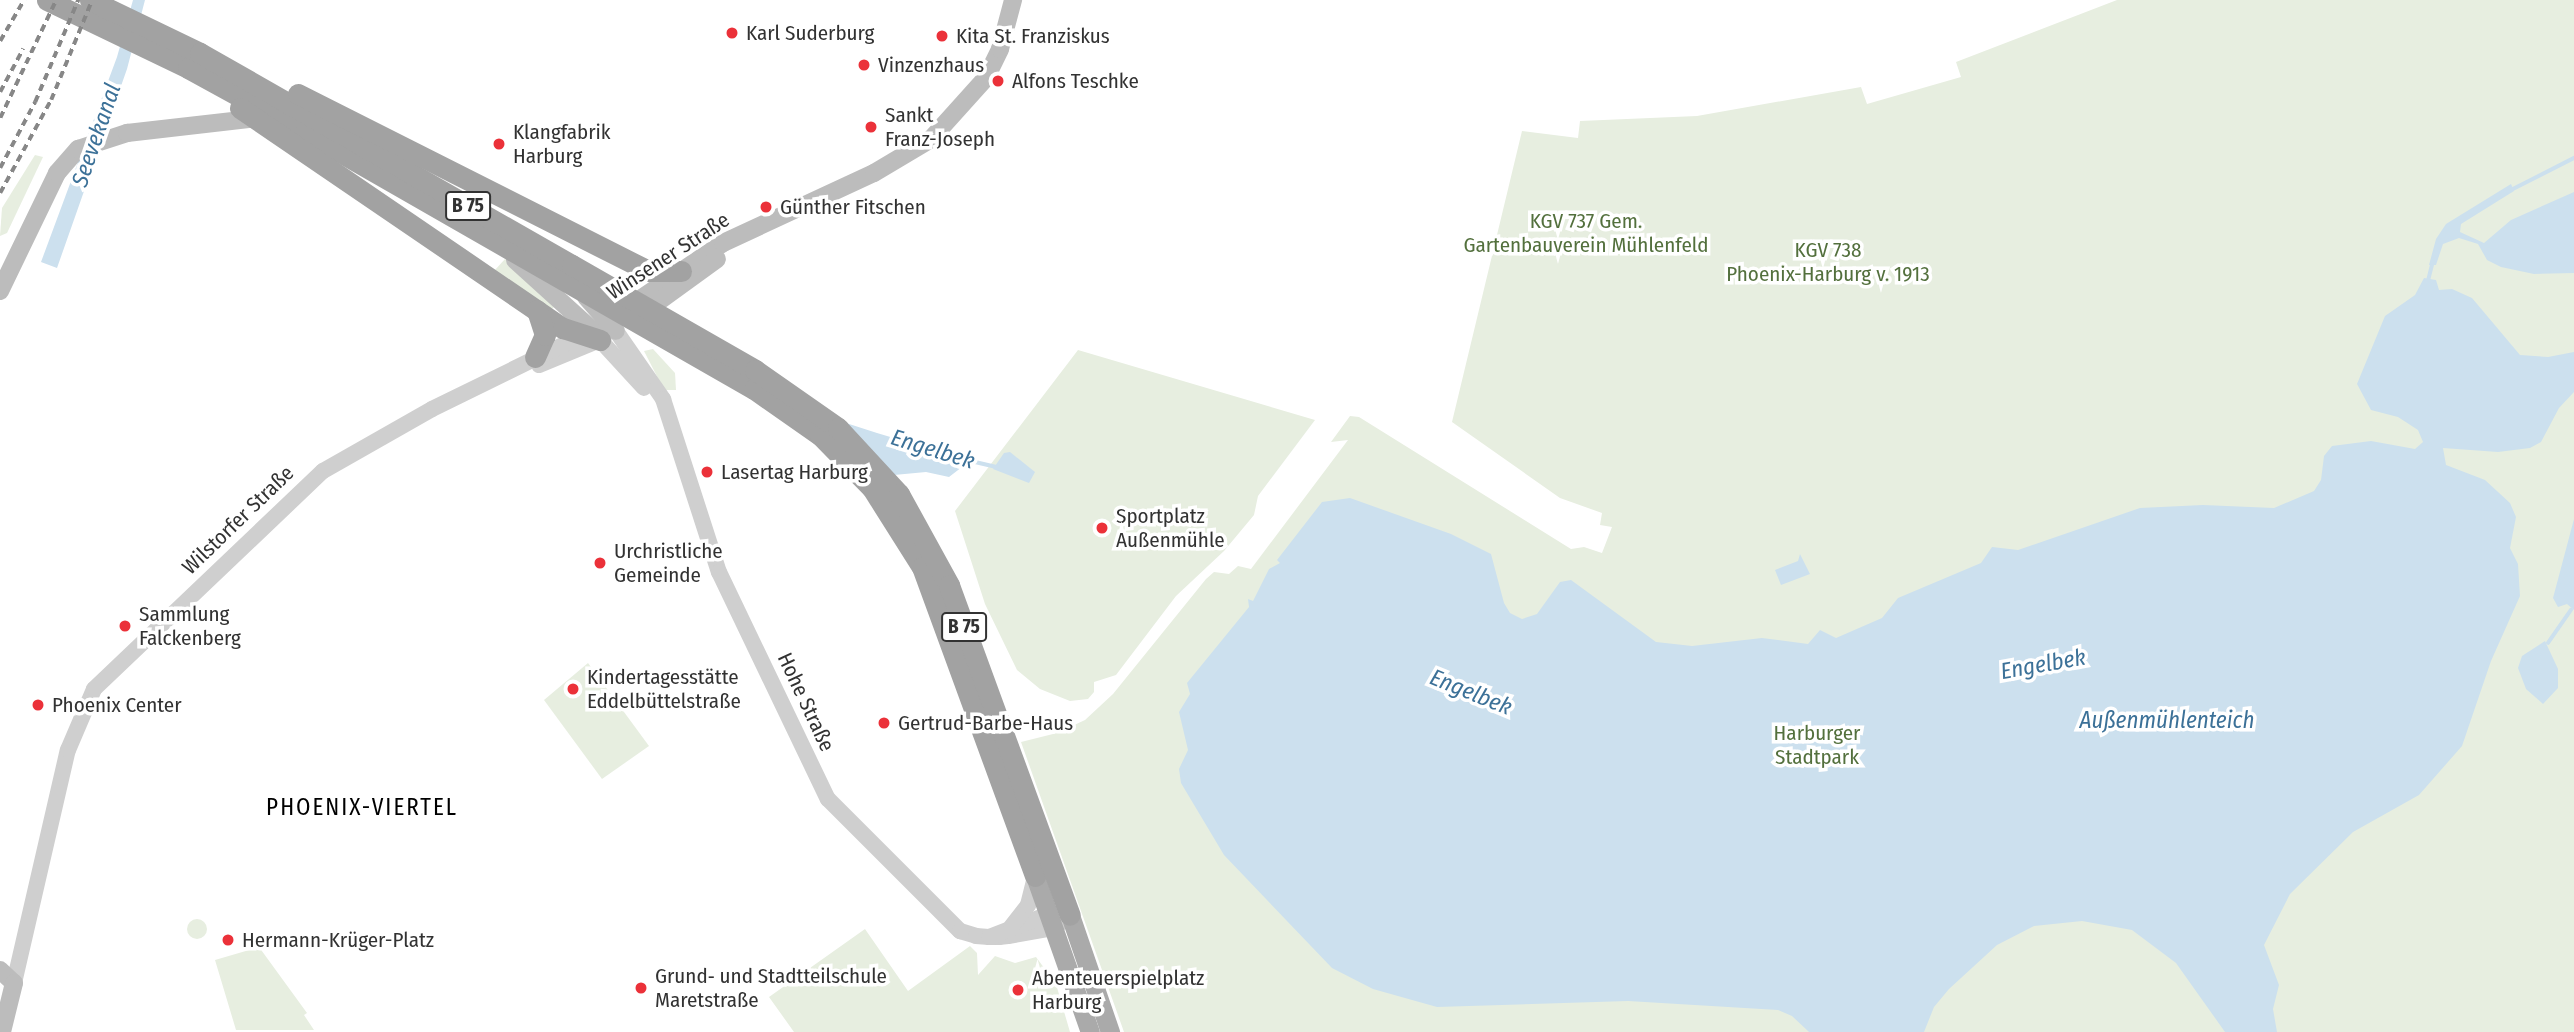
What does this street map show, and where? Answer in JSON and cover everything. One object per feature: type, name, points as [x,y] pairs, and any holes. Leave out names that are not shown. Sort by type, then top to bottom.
[{"type":"highway","name":"B 75","points":[[47,0],[194,61],[297,93],[648,271],[681,271]]},
{"type":"highway","name":"B 75","points":[[90,0],[783,408],[854,467],[913,531],[941,611],[993,731],[1058,919]]},
{"type":"highway","name":"B 75","points":[[194,61],[272,132],[479,272],[537,310],[599,332]]},
{"type":"highway","points":[[536,357],[545,327],[537,310]]},
{"type":"highway","name":"B 75","points":[[1003,759],[1035,876]]},
{"type":"main road","name":"Winsener Straße","points":[[599,332],[681,271],[739,234],[770,222],[904,157],[950,122],[986,78],[1000,49],[1013,0]]},
{"type":"main road","points":[[0,290],[57,173],[73,153],[96,141],[127,133],[209,121],[292,120],[345,146],[535,254],[599,332]]},
{"type":"main road","name":"Winsener Straße","points":[[599,332],[770,222]]},
{"type":"main road","name":"B 75","points":[[1035,876],[1110,1032]]},
{"type":"main road","name":"B 75","points":[[1058,919],[1090,1032]]},
{"type":"main road","points":[[0,970],[14,983]]},
{"type":"main road","name":"Wilstorfer Straße","points":[[2,1032],[14,983]]},
{"type":"street","name":"Wilstorfer Straße","points":[[14,983],[68,750],[94,689],[323,471],[536,357],[599,332]]},
{"type":"street","name":"Wilstorfer Straße","points":[[488,382],[599,332]]},
{"type":"street","name":"Hohe Straße","points":[[599,332],[668,421],[719,572],[828,799],[953,927],[989,937],[1058,919]]},
{"type":"street","points":[[1010,928],[1028,905],[1035,876]]},
{"type":"street","points":[[989,937],[1010,928],[1058,919]]},
{"type":"green space","name":"Harburger Stadtpark","points":[[2117,0],[2574,0],[2574,1032],[1124,1032],[1021,742],[1057,733],[1085,720],[1113,694],[1206,579],[1214,572],[1229,574],[1238,566],[1251,569],[1348,440],[1331,442],[1350,416],[1359,417],[1571,549],[1584,547],[1602,553],[1612,527],[1600,525],[1602,513],[1560,498],[1452,422],[1522,131],[1578,138],[1580,121],[1697,116],[1861,87],[1867,104],[1961,77],[1956,62]]},
{"type":"green space","points":[[35,155],[43,157],[7,233],[0,236],[2,208]]},
{"type":"green space","points":[[505,259],[557,304],[550,311],[494,271]]},
{"type":"green space","points":[[653,349],[675,373],[676,390],[664,390],[644,351]]},
{"type":"green space","name":"Sportplatz Außenmühle","points":[[1078,350],[1315,420],[1258,496],[1254,515],[1224,551],[1176,596],[1116,675],[1094,682],[1094,692],[1088,699],[1070,701],[1040,689],[1017,670],[985,604],[955,511]]},
{"type":"green space","name":"Kindertagesstätte Eddelbüttelstraße","points":[[588,663],[649,746],[602,779],[544,700]]},
{"type":"green space","points":[[197,919],[204,922],[207,929],[204,936],[197,939],[190,936],[187,929],[190,922]]},
{"type":"green space","points":[[865,929],[908,991],[970,946],[977,953],[978,975],[995,956],[1015,963],[1036,957],[1056,984],[1070,1032],[794,1032],[769,997]]},
{"type":"green space","points":[[259,947],[307,1013],[304,1015],[314,1030],[236,1030],[215,960]]},
{"type":"water","name":"Seevekanal","points":[[133,0],[145,0],[127,69],[57,268],[41,262],[117,57]]},
{"type":"water","points":[[2511,184],[2514,191],[2461,224],[2460,232],[2484,243],[2511,220],[2574,192],[2574,273],[2534,274],[2501,267],[2487,260],[2478,244],[2459,238],[2443,244],[2436,265],[2429,265],[2436,239],[2446,224]]},
{"type":"water","name":"Außenmühlenteich","points":[[2424,278],[2436,280],[2439,290],[2452,289],[2472,298],[2520,355],[2548,357],[2574,352],[2574,392],[2559,408],[2541,442],[2530,448],[2498,452],[2443,448],[2446,465],[2485,480],[2510,503],[2516,517],[2510,548],[2518,564],[2520,596],[2491,661],[2462,746],[2419,795],[2353,832],[2290,894],[2264,945],[2279,985],[2273,1009],[2277,1032],[2225,1032],[2176,963],[2132,930],[2082,921],[2034,926],[1997,945],[1949,989],[1934,1007],[1924,1032],[1809,1032],[1792,1016],[1778,1010],[1628,1001],[1437,1007],[1373,989],[1332,968],[1224,855],[1181,783],[1179,769],[1188,750],[1179,712],[1190,694],[1187,683],[1249,607],[1248,599],[1253,601],[1269,569],[1280,563],[1277,560],[1322,502],[1350,498],[1451,534],[1491,554],[1504,603],[1510,613],[1522,619],[1537,614],[1560,582],[1571,580],[1656,642],[1692,646],[1762,638],[1808,644],[1820,630],[1836,638],[1882,618],[1898,598],[1981,563],[1992,547],[2018,550],[2140,508],[2203,505],[2274,508],[2314,491],[2321,480],[2324,456],[2332,446],[2371,441],[2415,449],[2423,442],[2418,430],[2398,417],[2371,410],[2357,384],[2385,316],[2415,295]]},
{"type":"water","points":[[846,423],[974,462],[972,468],[962,467],[949,477],[926,472],[894,475]]},
{"type":"water","points":[[1010,452],[1035,472],[1029,483],[993,469],[1004,453]]},
{"type":"water","points":[[2574,519],[2574,610],[2567,604],[2558,607],[2553,598]]},
{"type":"water","points":[[1800,554],[1810,574],[1781,585],[1775,570],[1798,561]]},
{"type":"water","points":[[2545,641],[2558,669],[2558,688],[2543,704],[2526,689],[2518,668],[2522,656]]},
{"type":"waterway","points":[[2511,190],[2574,158]]},
{"type":"waterway","name":"Engelbek","points":[[2428,281],[2433,261]]},
{"type":"waterway","name":"Engelbek","points":[[971,461],[997,467]]},
{"type":"waterway","points":[[2548,643],[2571,610]]},
{"type":"railway","points":[[0,41],[24,0]]},
{"type":"railway","points":[[0,118],[56,0]]},
{"type":"railway","points":[[0,168],[35,102],[78,0]]},
{"type":"railway","points":[[0,193],[51,100],[92,0]]},
{"type":"railway","points":[[0,92],[23,49]]},
{"type":"place","name":"Karl Suderburg","points":[[732,33]]},
{"type":"place","name":"Kita St. Franziskus","points":[[942,36]]},
{"type":"place","name":"Vinzenzhaus","points":[[864,65]]},
{"type":"place","name":"Alfons Teschke","points":[[998,81]]},
{"type":"place","name":"Sankt Franz-Joseph","points":[[871,127]]},
{"type":"place","name":"Klangfabrik Harburg","points":[[499,144]]},
{"type":"place","name":"Günther Fitschen","points":[[766,207]]},
{"type":"place","name":"Lasertag Harburg","points":[[707,472]]},
{"type":"place","name":"Sportplatz Außenmühle","points":[[1102,528]]},
{"type":"place","name":"Urchristliche Gemeinde","points":[[600,563]]},
{"type":"place","name":"Sammlung Falckenberg","points":[[125,626]]},
{"type":"place","name":"Kindertagesstätte Eddelbüttelstraße","points":[[573,689]]},
{"type":"place","name":"Phoenix Center","points":[[38,705]]},
{"type":"place","name":"Gertrud-Barbe-Haus","points":[[884,723]]},
{"type":"place","name":"Hermann-Krüger-Platz","points":[[228,940]]},
{"type":"place","name":"Grund‐ und Stadtteilschule Maretstraße","points":[[641,988]]},
{"type":"place","name":"Abenteuerspielplatz Harburg","points":[[1018,990]]},
{"type":"district","name":"PHOENIX-VIERTEL","points":[[362,807]]},
{"type":"park label","name":"KGV 737 Gem. Gartenbauverein Mühlenfeld","points":[[1586,233]]},
{"type":"park label","name":"KGV 738 Phoenix-Harburg v. 1913","points":[[1828,262]]}]
